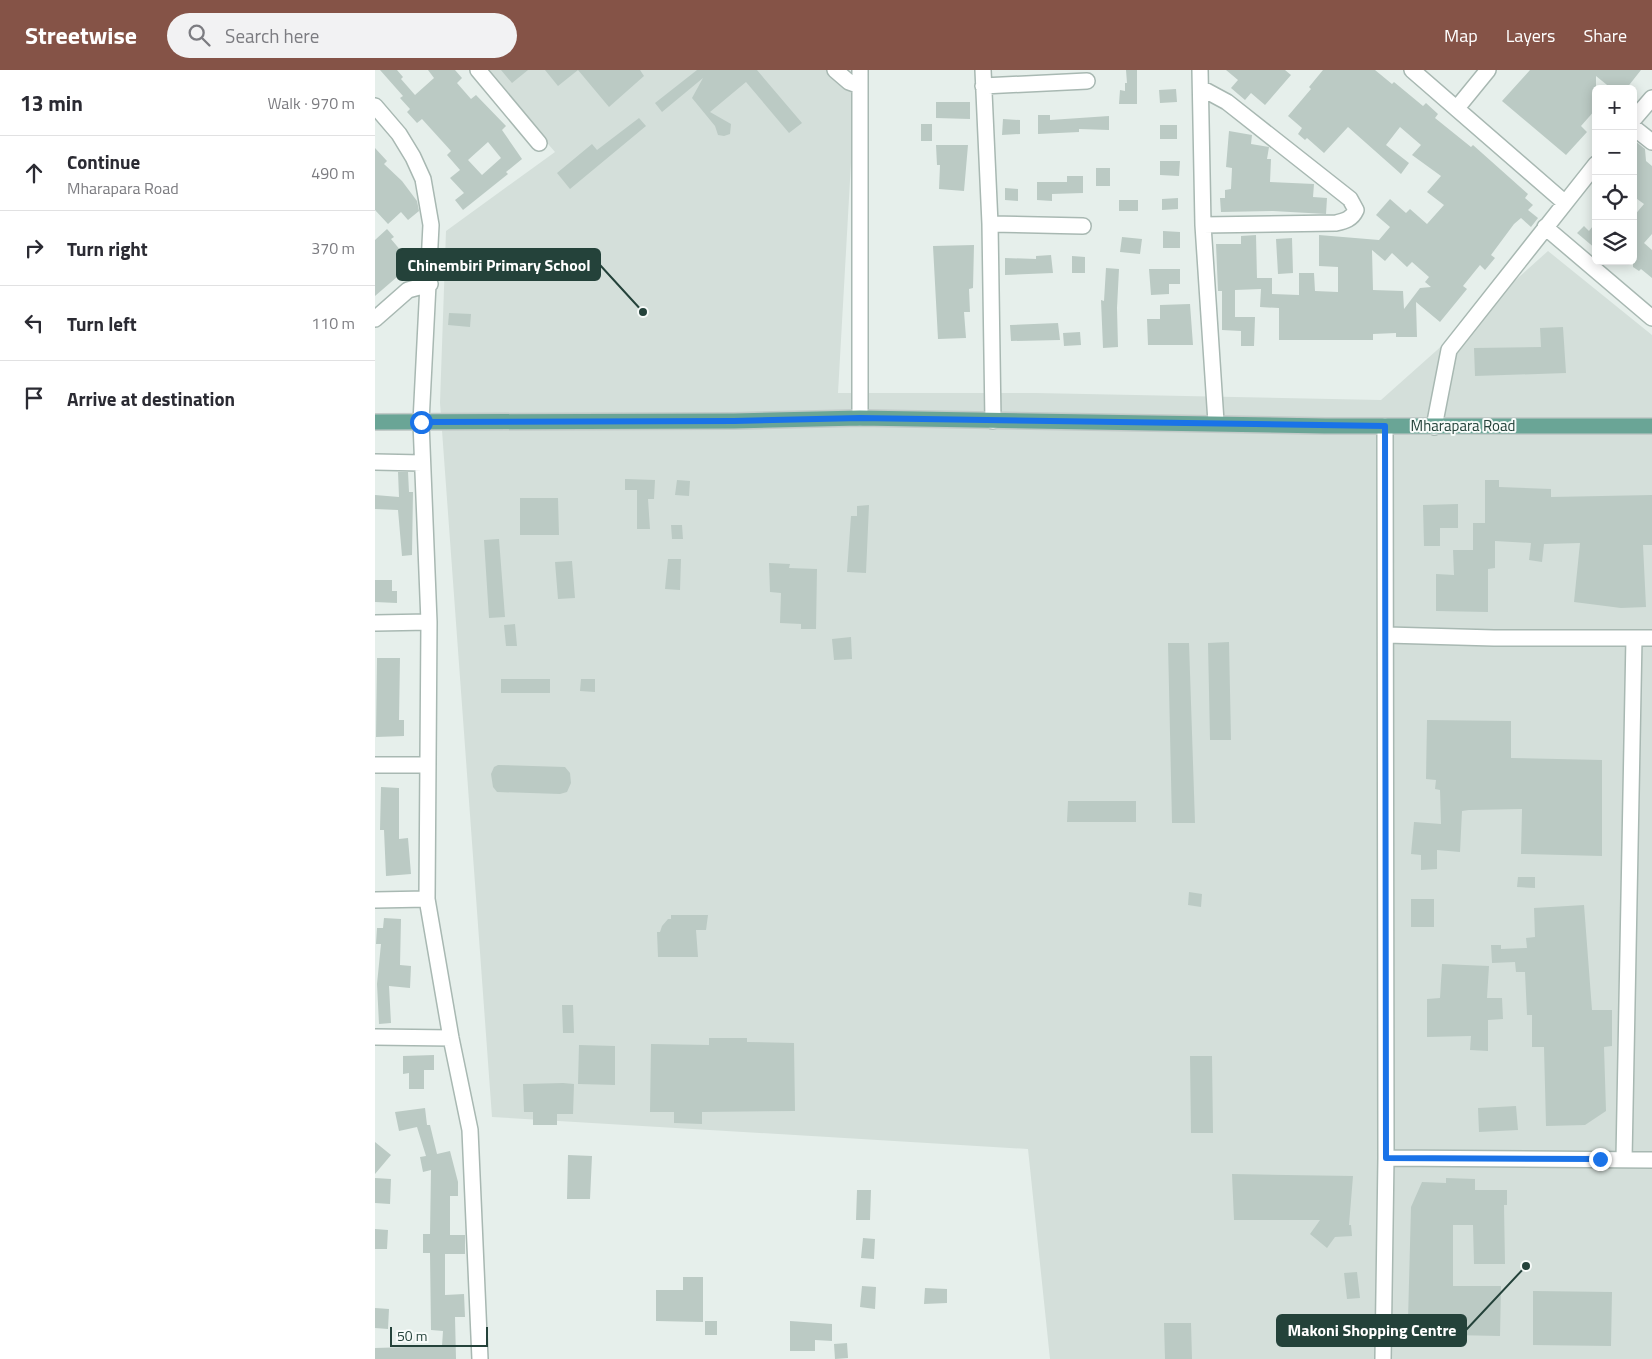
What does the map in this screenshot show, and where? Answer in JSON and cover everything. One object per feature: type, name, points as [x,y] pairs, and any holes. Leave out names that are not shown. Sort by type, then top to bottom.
[{"type":"main road","name":"Mharapara Road","points":[[375,422],[771,421],[860,418],[1385,426],[1652,426]]},
{"type":"street","points":[[835,70],[849,82],[859,86]]},
{"type":"street","points":[[860,70],[860,418]]},
{"type":"street","points":[[983,70],[990,224],[993,421]]},
{"type":"street","points":[[1200,70],[1203,225],[1216,422]]},
{"type":"street","points":[[1412,70],[1565,202]]},
{"type":"street","points":[[1457,108],[1488,70]]},
{"type":"street","points":[[486,73],[539,143]]},
{"type":"street","points":[[983,86],[1087,81]]},
{"type":"street","points":[[1201,88],[1214,93],[1235,108],[1350,199],[1356,210],[1354,216],[1335,224],[1203,225]]},
{"type":"street","points":[[1637,115],[1652,98]]},
{"type":"street","points":[[375,106],[399,134],[423,179],[431,225],[430,284],[421,422],[429,622],[427,899],[451,1038],[470,1130],[480,1359]]},
{"type":"street","points":[[1637,130],[1652,142]]},
{"type":"street","points":[[1434,426],[1449,350],[1592,169]]},
{"type":"street","points":[[990,224],[1083,226]]},
{"type":"street","points":[[1545,228],[1652,318]]},
{"type":"street","points":[[375,319],[408,290],[430,284]]},
{"type":"street","points":[[1383,1359],[1386,1158],[1387,635],[1385,426]]},
{"type":"street","points":[[375,462],[422,462]]},
{"type":"street","points":[[375,623],[429,622]]},
{"type":"street","points":[[1387,635],[1652,638]]},
{"type":"street","points":[[1624,1159],[1634,638]]},
{"type":"street","points":[[375,765],[428,765]]},
{"type":"street","points":[[375,900],[427,899]]},
{"type":"street","points":[[375,1037],[451,1038]]},
{"type":"street","points":[[1386,1158],[1652,1160]]},
{"type":"shaded area","points":[[484,70],[837,70],[855,92],[838,393],[1036,393],[1381,400],[1548,251],[1652,335],[1652,1359],[1050,1359],[1028,1149],[492,1117],[440,403],[446,231],[555,152]]},
{"type":"building","points":[[380,70],[397,70],[403,77],[401,79],[415,95],[434,78],[428,70],[455,70],[462,78],[457,83],[471,99],[476,95],[506,126],[502,130],[522,159],[506,172],[508,174],[463,210],[455,200],[464,193],[450,178],[460,170],[447,155],[451,151],[422,119],[417,123],[407,112],[410,109],[400,98],[403,96]],"holes":[[[488,142],[501,158],[482,175],[468,160]]]},
{"type":"building","points":[[501,70],[528,70],[512,83]]},
{"type":"building","points":[[545,70],[578,70],[558,86]]},
{"type":"building","points":[[578,70],[640,70],[644,76],[609,107]]},
{"type":"building","points":[[697,70],[757,70],[802,123],[789,133],[746,82],[710,112],[731,124],[730,134],[718,135],[715,126],[692,98],[703,78],[662,112],[655,103]]},
{"type":"building","points":[[1126,70],[1137,70],[1137,104],[1119,104],[1120,90],[1125,91],[1125,83],[1127,83]]},
{"type":"building","points":[[1226,70],[1285,70],[1291,75],[1265,105],[1251,93],[1245,100],[1231,88],[1238,80]]},
{"type":"building","points":[[1323,70],[1375,70],[1392,84],[1394,82],[1423,106],[1426,103],[1438,114],[1435,118],[1471,147],[1473,145],[1528,194],[1525,198],[1533,205],[1528,210],[1538,218],[1531,227],[1521,218],[1514,224],[1491,255],[1495,258],[1485,270],[1480,265],[1463,286],[1467,289],[1440,322],[1416,302],[1417,337],[1396,337],[1396,333],[1373,334],[1373,340],[1279,340],[1279,308],[1260,307],[1261,289],[1235,290],[1235,317],[1255,317],[1254,346],[1241,346],[1241,331],[1222,330],[1222,291],[1218,291],[1216,244],[1241,244],[1241,236],[1256,235],[1257,278],[1272,278],[1272,294],[1299,295],[1299,273],[1314,273],[1315,291],[1338,292],[1338,267],[1319,266],[1319,235],[1379,240],[1390,227],[1376,215],[1390,199],[1406,213],[1410,209],[1427,224],[1444,205],[1427,192],[1441,176],[1412,155],[1421,145],[1400,127],[1386,145],[1409,163],[1401,174],[1348,127],[1324,153],[1307,138],[1305,140],[1298,134],[1302,128],[1288,116],[1311,89],[1309,87]],"holes":[[[1372,250],[1385,261],[1392,253],[1407,267],[1412,262],[1429,277],[1425,282],[1431,287],[1420,288],[1404,309],[1403,291],[1373,290]]]},
{"type":"building","points":[[1530,70],[1641,70],[1629,85],[1607,85],[1596,76],[1596,85],[1592,85],[1592,114],[1581,126],[1587,132],[1566,155],[1502,101]]},
{"type":"building","points":[[1176,89],[1177,102],[1160,103],[1159,90]]},
{"type":"building","points":[[936,102],[970,102],[970,119],[936,118]]},
{"type":"building","points":[[1038,115],[1050,115],[1050,120],[1109,116],[1109,130],[1079,129],[1079,132],[1038,134]]},
{"type":"building","points":[[639,118],[646,126],[570,189],[557,173],[592,144],[597,150]]},
{"type":"building","points":[[1003,119],[1020,120],[1020,134],[1002,135]]},
{"type":"building","points":[[921,124],[932,124],[932,141],[921,141]]},
{"type":"building","points":[[1160,125],[1177,125],[1177,139],[1160,139]]},
{"type":"building","points":[[1229,131],[1252,135],[1251,144],[1269,147],[1267,159],[1271,159],[1270,182],[1314,184],[1313,197],[1327,198],[1326,214],[1273,211],[1221,212],[1220,198],[1225,198],[1225,190],[1231,189],[1232,168],[1226,167]]},
{"type":"building","points":[[1637,143],[1645,149],[1646,161],[1652,166],[1652,234],[1644,243],[1652,250],[1652,278],[1641,269],[1639,271],[1633,267],[1633,265],[1637,265],[1637,212],[1644,204],[1637,199]]},
{"type":"building","points":[[936,145],[968,145],[964,191],[939,189],[940,165],[937,165]]},
{"type":"building","points":[[375,148],[387,161],[384,164],[402,181],[417,201],[419,211],[408,220],[401,212],[388,224],[375,210]]},
{"type":"building","points":[[1160,161],[1180,161],[1179,176],[1160,175]]},
{"type":"building","points":[[1096,168],[1110,168],[1110,186],[1096,186]]},
{"type":"building","points":[[1067,176],[1083,176],[1083,193],[1052,194],[1052,201],[1037,200],[1037,182],[1067,182]]},
{"type":"building","points":[[1005,188],[1018,189],[1018,201],[1005,200]]},
{"type":"building","points":[[1178,198],[1178,209],[1162,210],[1162,199]]},
{"type":"building","points":[[1119,200],[1138,200],[1138,211],[1119,211]]},
{"type":"building","points":[[1584,226],[1589,231],[1592,227],[1592,246],[1577,233]]},
{"type":"building","points":[[387,229],[394,237],[391,239],[412,264],[375,296],[375,240]]},
{"type":"building","points":[[1163,231],[1180,232],[1180,248],[1163,248]]},
{"type":"building","points":[[1122,237],[1142,239],[1140,254],[1120,252]]},
{"type":"building","points":[[1292,238],[1293,273],[1278,274],[1276,239]]},
{"type":"building","points":[[974,245],[973,288],[969,289],[970,312],[964,312],[966,338],[938,339],[933,246]]},
{"type":"building","points":[[1051,255],[1053,273],[1005,275],[1005,258],[1036,259],[1036,256]]},
{"type":"building","points":[[1072,256],[1085,257],[1085,273],[1072,273]]},
{"type":"building","points":[[1106,268],[1119,269],[1118,347],[1103,348],[1101,300],[1104,301]]},
{"type":"building","points":[[1149,269],[1180,269],[1180,284],[1169,284],[1169,294],[1151,295]]},
{"type":"building","points":[[1190,304],[1193,345],[1148,345],[1147,319],[1160,319],[1160,305]]},
{"type":"building","points":[[449,313],[471,314],[470,327],[448,325]]},
{"type":"building","points":[[1058,323],[1060,340],[1011,341],[1010,325]]},
{"type":"building","points":[[1563,327],[1566,373],[1475,376],[1474,348],[1541,347],[1540,328]]},
{"type":"building","points":[[1080,332],[1081,345],[1064,346],[1063,333]]},
{"type":"building","points":[[398,472],[408,472],[409,492],[413,492],[412,555],[402,556],[398,510],[375,509],[375,495],[399,497]]},
{"type":"building","points":[[625,479],[655,480],[654,499],[648,499],[650,529],[637,529],[637,490],[625,490]]},
{"type":"building","points":[[677,480],[690,481],[689,496],[675,495]]},
{"type":"building","points":[[1485,480],[1499,480],[1499,487],[1551,489],[1551,497],[1652,495],[1652,545],[1643,545],[1646,607],[1621,608],[1574,602],[1580,543],[1544,544],[1542,562],[1529,560],[1531,543],[1495,541],[1495,568],[1488,569],[1488,612],[1436,611],[1436,574],[1454,575],[1453,550],[1473,550],[1473,523],[1485,523]]},
{"type":"building","points":[[520,498],[558,498],[559,535],[520,535]]},
{"type":"building","points":[[1458,504],[1458,528],[1440,528],[1440,546],[1424,546],[1423,505]]},
{"type":"building","points":[[869,505],[866,573],[847,572],[851,516],[857,516],[857,506]]},
{"type":"building","points":[[671,525],[682,525],[683,539],[672,539]]},
{"type":"building","points":[[499,539],[505,617],[489,618],[484,540]]},
{"type":"building","points":[[668,559],[681,559],[680,590],[665,589]]},
{"type":"building","points":[[572,561],[575,598],[558,599],[555,562]]},
{"type":"building","points":[[769,563],[790,564],[789,568],[817,569],[816,629],[801,629],[801,624],[780,623],[781,593],[770,592]]},
{"type":"building","points":[[375,580],[392,580],[392,591],[397,591],[397,603],[375,602]]},
{"type":"building","points":[[515,624],[517,646],[506,646],[504,625]]},
{"type":"building","points":[[851,637],[852,659],[834,660],[832,639]]},
{"type":"building","points":[[1229,642],[1231,740],[1210,740],[1208,643]]},
{"type":"building","points":[[1168,643],[1189,643],[1195,823],[1172,823]]},
{"type":"building","points":[[377,658],[400,658],[399,720],[404,720],[404,736],[376,737]]},
{"type":"building","points":[[501,679],[550,679],[550,693],[501,693]]},
{"type":"building","points":[[581,679],[595,679],[595,692],[580,691]]},
{"type":"building","points":[[1427,720],[1511,721],[1511,758],[1602,760],[1602,856],[1521,854],[1522,809],[1469,810],[1462,811],[1460,852],[1437,850],[1437,869],[1421,870],[1421,855],[1411,854],[1414,822],[1441,824],[1440,790],[1435,789],[1436,780],[1426,779]]},
{"type":"building","points":[[498,765],[565,767],[570,773],[571,783],[567,792],[560,794],[497,792],[493,787],[491,774],[494,767]]},
{"type":"building","points":[[381,787],[399,788],[399,839],[408,838],[411,874],[386,876],[384,830],[380,830]]},
{"type":"building","points":[[1068,801],[1136,801],[1136,822],[1067,822]]},
{"type":"building","points":[[1518,877],[1535,877],[1535,888],[1517,887]]},
{"type":"building","points":[[1189,892],[1202,894],[1201,907],[1188,905]]},
{"type":"building","points":[[1411,899],[1434,899],[1434,927],[1411,927]]},
{"type":"building","points":[[1584,905],[1592,1010],[1612,1010],[1612,1046],[1604,1047],[1606,1111],[1585,1125],[1546,1126],[1544,1047],[1532,1047],[1532,1015],[1527,1015],[1525,972],[1516,972],[1515,962],[1492,963],[1491,945],[1501,945],[1501,949],[1527,948],[1526,938],[1535,937],[1534,908]]},
{"type":"building","points":[[671,915],[708,915],[706,930],[696,930],[698,957],[658,957],[657,932],[660,932],[668,919],[671,919]]},
{"type":"building","points":[[384,918],[401,919],[400,965],[411,966],[410,988],[389,986],[391,1023],[379,1024],[377,984],[381,944],[376,944],[377,928],[383,928]]},
{"type":"building","points":[[1442,964],[1489,966],[1487,998],[1502,998],[1503,1019],[1488,1020],[1488,1051],[1470,1050],[1471,1036],[1427,1037],[1427,999],[1440,998]]},
{"type":"building","points":[[562,1005],[573,1005],[574,1033],[563,1033]]},
{"type":"building","points":[[709,1038],[747,1038],[747,1042],[794,1043],[795,1111],[702,1112],[702,1124],[674,1123],[674,1112],[650,1112],[651,1044],[709,1045]]},
{"type":"building","points":[[579,1045],[615,1046],[615,1085],[578,1084]]},
{"type":"building","points":[[434,1055],[434,1070],[424,1070],[424,1089],[409,1089],[409,1073],[403,1074],[403,1056]]},
{"type":"building","points":[[1190,1056],[1212,1056],[1213,1133],[1191,1133]]},
{"type":"building","points":[[523,1084],[574,1084],[573,1114],[557,1114],[557,1125],[533,1125],[533,1112],[524,1112]]},
{"type":"building","points":[[1516,1106],[1518,1130],[1479,1132],[1478,1108]]},
{"type":"building","points":[[425,1108],[427,1125],[430,1125],[437,1154],[450,1151],[458,1182],[458,1196],[450,1196],[450,1235],[465,1235],[465,1254],[445,1254],[445,1295],[464,1294],[465,1317],[455,1317],[456,1359],[375,1359],[375,1348],[442,1346],[443,1331],[431,1330],[430,1253],[423,1253],[423,1234],[430,1234],[431,1170],[423,1172],[420,1157],[426,1156],[417,1127],[399,1131],[395,1112]]},
{"type":"building","points":[[375,1142],[391,1155],[375,1174]]},
{"type":"building","points":[[568,1155],[592,1156],[590,1199],[567,1199]]},
{"type":"building","points":[[1232,1174],[1353,1176],[1349,1225],[1351,1225],[1352,1236],[1335,1237],[1327,1248],[1310,1234],[1320,1220],[1234,1220]]},
{"type":"building","points":[[375,1178],[391,1179],[390,1204],[375,1203]]},
{"type":"building","points":[[1446,1178],[1475,1179],[1475,1190],[1507,1190],[1507,1205],[1504,1205],[1505,1264],[1474,1264],[1473,1225],[1453,1225],[1453,1286],[1501,1286],[1500,1336],[1452,1335],[1452,1341],[1419,1340],[1419,1321],[1408,1320],[1411,1207],[1422,1182],[1446,1183]]},
{"type":"building","points":[[857,1190],[871,1190],[870,1220],[856,1220]]},
{"type":"building","points":[[375,1229],[388,1230],[387,1249],[375,1249]]},
{"type":"building","points":[[863,1238],[875,1239],[874,1259],[861,1258]]},
{"type":"building","points":[[1357,1272],[1360,1298],[1347,1299],[1344,1273]]},
{"type":"building","points":[[683,1277],[703,1277],[703,1322],[656,1321],[656,1290],[683,1290]]},
{"type":"building","points":[[862,1286],[876,1287],[875,1309],[860,1307]]},
{"type":"building","points":[[925,1288],[947,1289],[947,1303],[924,1304]]},
{"type":"building","points":[[1533,1291],[1612,1292],[1611,1346],[1533,1345]]},
{"type":"building","points":[[375,1308],[389,1309],[388,1329],[375,1328]]},
{"type":"building","points":[[705,1321],[717,1321],[717,1335],[705,1335]]},
{"type":"building","points":[[790,1321],[832,1324],[832,1341],[815,1340],[815,1351],[790,1351]]},
{"type":"building","points":[[1164,1323],[1191,1323],[1192,1359],[1165,1359]]},
{"type":"building","points":[[847,1343],[848,1358],[835,1359],[834,1344]]},
{"type":"place","name":"Chinembiri Primary School","points":[[643,312]]},
{"type":"place","name":"Makoni Shopping Centre","points":[[1526,1266]]},
{"type":"route","points":[[421,422],[734,421],[860,418],[1385,426],[1387,635],[1386,1158],[1600,1159]]}]
